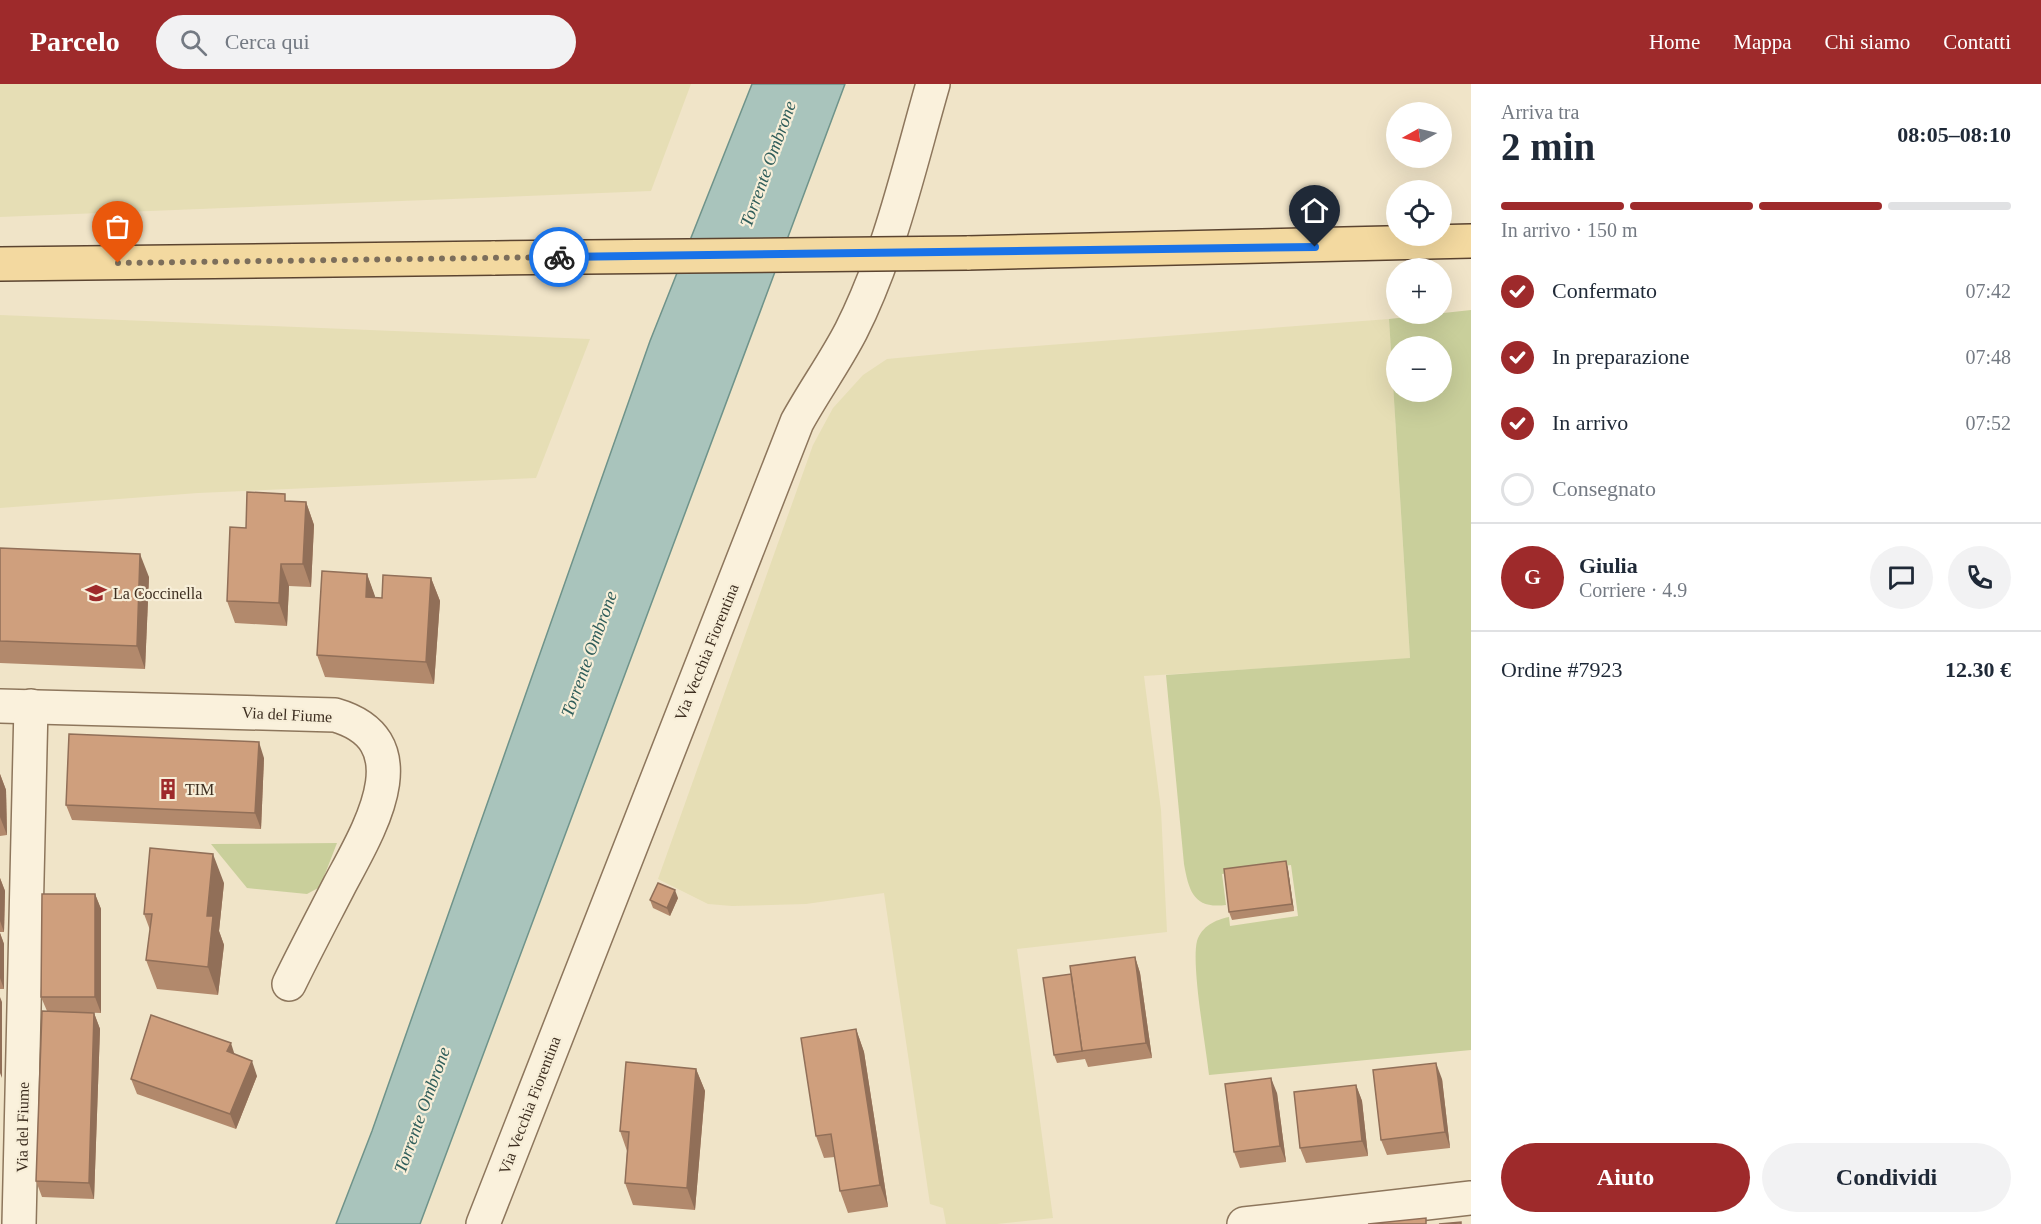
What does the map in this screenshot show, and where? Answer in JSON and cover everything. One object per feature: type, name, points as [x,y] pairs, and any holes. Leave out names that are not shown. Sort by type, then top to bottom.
[{"type":"main road","points":[[0,264],[967,253],[1471,241]]},
{"type":"street","name":"Via Vecchia Fiorentina","points":[[483,1224],[797,422],[835,360],[865,299],[895,219],[933,84]]},
{"type":"street","name":"Via del Fiume","points":[[20,1224],[15,706],[335,715],[361,725],[371,733],[378,744],[383,776],[376,810],[289,984]]},
{"type":"street","points":[[1244,1224],[1471,1198]]},
{"type":"shaded area","points":[[0,84],[691,84],[651,191],[0,217]]},
{"type":"shaded area","points":[[0,315],[590,339],[536,478],[198,493],[0,508]]},
{"type":"shaded area","points":[[1386,319],[1386,324],[1389,324],[1390,336],[1386,336],[1386,402],[1394,402],[1410,659],[1144,676],[1161,810],[1167,932],[1017,949],[1053,1218],[997,1224],[946,1224],[943,1208],[930,1204],[884,893],[806,904],[732,906],[708,904],[658,879],[813,445],[833,408],[863,375],[887,359]]},
{"type":"green space","points":[[1471,310],[1471,1050],[1209,1075],[1196,968],[1199,936],[1210,924],[1229,917],[1230,926],[1298,916],[1291,865],[1222,874],[1226,905],[1215,906],[1200,901],[1191,890],[1184,864],[1166,675],[1410,658],[1394,402],[1452,402],[1452,336],[1390,336],[1389,324],[1452,324],[1452,312]]},
{"type":"green space","points":[[337,843],[320,887],[307,894],[247,888],[211,844]]},
{"type":"water","name":"Torrente Ombrone","points":[[752,84],[845,84],[420,1224],[336,1224],[372,1131],[650,341]]},
{"type":"building","points":[[247,492],[285,494],[285,501],[306,502],[303,564],[281,564],[279,603],[227,601],[230,527],[246,528]]},
{"type":"building","points":[[0,548],[140,554],[137,646],[0,641]]},
{"type":"building","points":[[322,571],[367,574],[366,597],[382,598],[383,575],[431,578],[426,662],[317,655]]},
{"type":"building","name":"TIM","points":[[69,734],[259,742],[255,813],[66,805]]},
{"type":"building","points":[[150,848],[213,854],[207,916],[213,916],[208,967],[146,960],[152,914],[144,914]]},
{"type":"building","points":[[1286,861],[1292,904],[1229,912],[1224,869]]},
{"type":"building","points":[[658,883],[675,890],[667,908],[650,900]]},
{"type":"building","points":[[42,894],[95,894],[95,997],[41,997]]},
{"type":"building","points":[[1135,957],[1146,1043],[1082,1051],[1070,966]]},
{"type":"building","points":[[1071,974],[1082,1051],[1054,1055],[1043,978]]},
{"type":"building","points":[[42,1011],[94,1013],[89,1183],[36,1181]]},
{"type":"building","points":[[151,1015],[231,1043],[227,1051],[252,1061],[230,1114],[131,1079]]},
{"type":"building","points":[[856,1029],[880,1185],[840,1191],[831,1134],[816,1136],[801,1038]]},
{"type":"building","points":[[626,1062],[696,1069],[687,1188],[625,1183],[629,1132],[620,1131]]},
{"type":"building","points":[[1436,1063],[1445,1132],[1381,1140],[1373,1070]]},
{"type":"building","points":[[1271,1078],[1280,1146],[1234,1152],[1225,1084]]},
{"type":"building","points":[[1356,1085],[1362,1141],[1300,1148],[1294,1092]]},
{"type":"building","points":[[1426,1218],[1426,1224],[1368,1224]]},
{"type":"way so far","points":[[118,263],[559,257]]},
{"type":"place","name":"La Coccinella","points":[[96,593]]},
{"type":"place","name":"TIM","points":[[168,789]]},
{"type":"route","points":[[559,257],[1315,247]]}]
